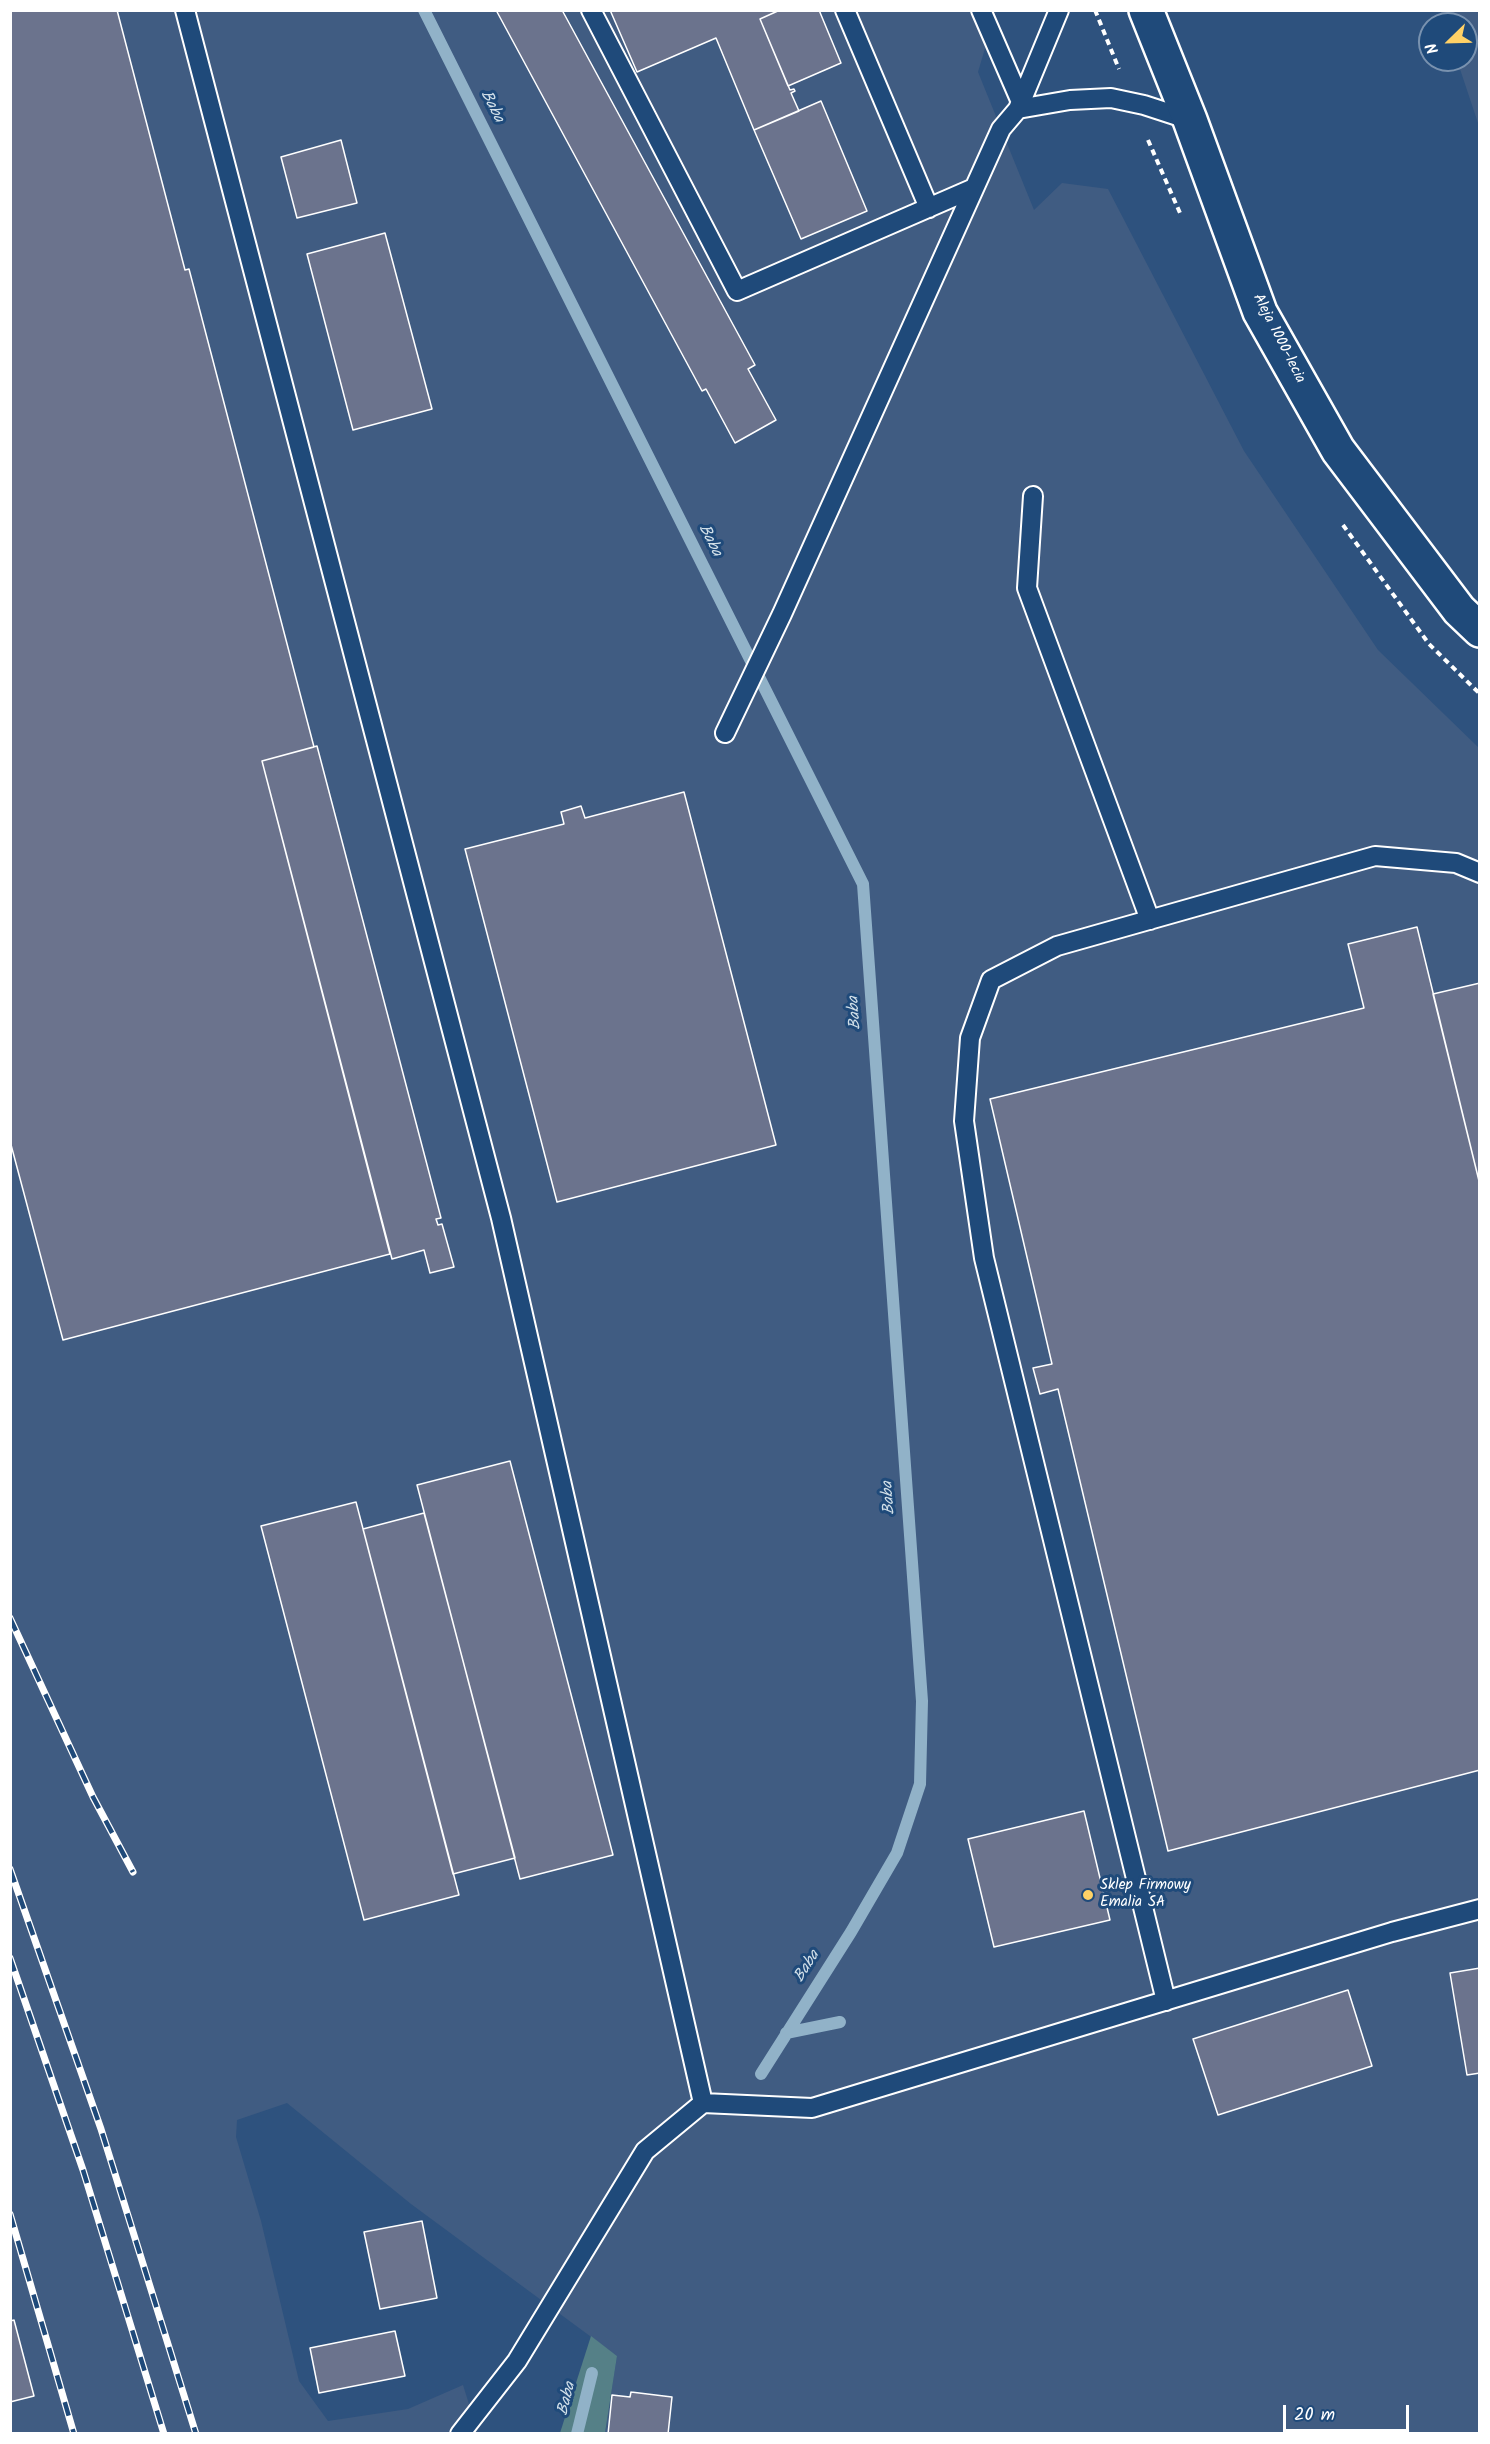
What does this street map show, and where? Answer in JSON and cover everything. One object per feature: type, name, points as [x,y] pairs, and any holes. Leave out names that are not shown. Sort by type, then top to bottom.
[{"type":"street","name":"Aleja 1000-lecia","points":[[1146,10],[1190,120],[1260,312],[1332,440],[1459,610],[1479,630]]},
{"type":"lane","points":[[185,10],[501,1218],[703,2103]]},
{"type":"lane","points":[[591,10],[737,291],[974,188]]},
{"type":"lane","points":[[844,10],[929,208]]},
{"type":"lane","points":[[981,10],[1019,106]]},
{"type":"lane","points":[[725,732],[782,614],[1001,129],[1019,106],[1059,10]]},
{"type":"lane","points":[[1019,106],[1111,98],[1144,105],[1190,120]]},
{"type":"lane","points":[[1033,496],[1027,588],[1150,920]]},
{"type":"lane","points":[[1166,2001],[984,1258],[964,1121],[970,1038],[991,980],[1058,946],[1375,856],[1456,862],[1479,873]]},
{"type":"lane","points":[[460,2433],[517,2361],[645,2151],[703,2103],[812,2108],[1392,1932],[1479,1909]]},
{"type":"shaded area","points":[[11,11],[996,11],[978,72],[1034,210],[1062,183],[1108,189],[1244,451],[1378,650],[1479,748],[1479,2433],[605,2433],[617,2356],[411,2204],[287,2103],[237,2120],[236,2137],[261,2221],[299,2381],[328,2421],[408,2409],[463,2385],[478,2433],[11,2434]]},
{"type":"shaded area","points":[[1479,11],[1479,126],[1461,72],[1478,72],[1478,12],[1440,12]]},
{"type":"green space","points":[[591,2336],[617,2356],[605,2433],[560,2433]]},
{"type":"building","points":[[10,10],[117,10],[185,270],[189,269],[314,747],[262,761],[390,1254],[63,1340],[10,1141]]},
{"type":"building","points":[[496,10],[562,10],[755,365],[748,369],[776,420],[735,443],[706,389],[702,391]]},
{"type":"building","points":[[610,10],[780,10],[760,19],[790,90],[795,91],[791,93],[799,111],[754,130],[716,38],[637,72]]},
{"type":"building","points":[[780,10],[819,10],[841,63],[788,86],[760,19]]},
{"type":"building","points":[[821,101],[867,211],[801,239],[754,130]]},
{"type":"building","points":[[341,140],[357,203],[297,218],[281,157]]},
{"type":"building","points":[[385,233],[432,409],[353,430],[307,254]]},
{"type":"building","points":[[317,746],[441,1218],[436,1219],[438,1225],[442,1224],[454,1267],[430,1273],[424,1250],[392,1259],[262,761]]},
{"type":"building","points":[[684,792],[776,1145],[557,1202],[465,849],[564,824],[561,812],[581,806],[585,818]]},
{"type":"building","points":[[1417,927],[1480,1185],[1480,1770],[1168,1851],[1058,1389],[1040,1394],[1033,1368],[1052,1364],[990,1099],[1364,1008],[1348,944]]},
{"type":"building","points":[[1480,983],[1480,1185],[1433,994]]},
{"type":"building","points":[[510,1461],[613,1855],[520,1879],[417,1485]]},
{"type":"building","points":[[356,1502],[459,1895],[364,1920],[261,1526]]},
{"type":"building","points":[[424,1513],[515,1858],[453,1874],[363,1529]]},
{"type":"building","points":[[1084,1811],[1110,1920],[994,1947],[968,1839]]},
{"type":"building","points":[[1480,1968],[1480,2073],[1467,2075],[1450,1973]]},
{"type":"building","points":[[1348,1990],[1372,2066],[1218,2115],[1193,2039]]},
{"type":"building","points":[[422,2221],[437,2298],[380,2309],[364,2232]]},
{"type":"building","points":[[14,2320],[34,2396],[10,2402],[10,2321]]},
{"type":"building","points":[[395,2331],[405,2376],[319,2393],[310,2348]]},
{"type":"building","points":[[631,2392],[672,2397],[668,2434],[608,2434],[612,2395],[630,2397]]},
{"type":"waterway","name":"Baba","points":[[424,10],[863,884],[922,1701],[920,1784],[897,1853],[851,1932],[761,2074]]},
{"type":"waterway","points":[[786,2033],[840,2022]]},
{"type":"waterway","name":"Baba","points":[[577,2434],[592,2373]]},
{"type":"railway","points":[[10,1618],[93,1797],[133,1872]]},
{"type":"railway","points":[[10,1869],[101,2129],[196,2434]]},
{"type":"railway","points":[[10,1958],[83,2170],[164,2434]]},
{"type":"railway","points":[[10,2214],[74,2434]]},
{"type":"place","name":"Sklep Firmowy Emalia SA","points":[[1088,1895]]}]
